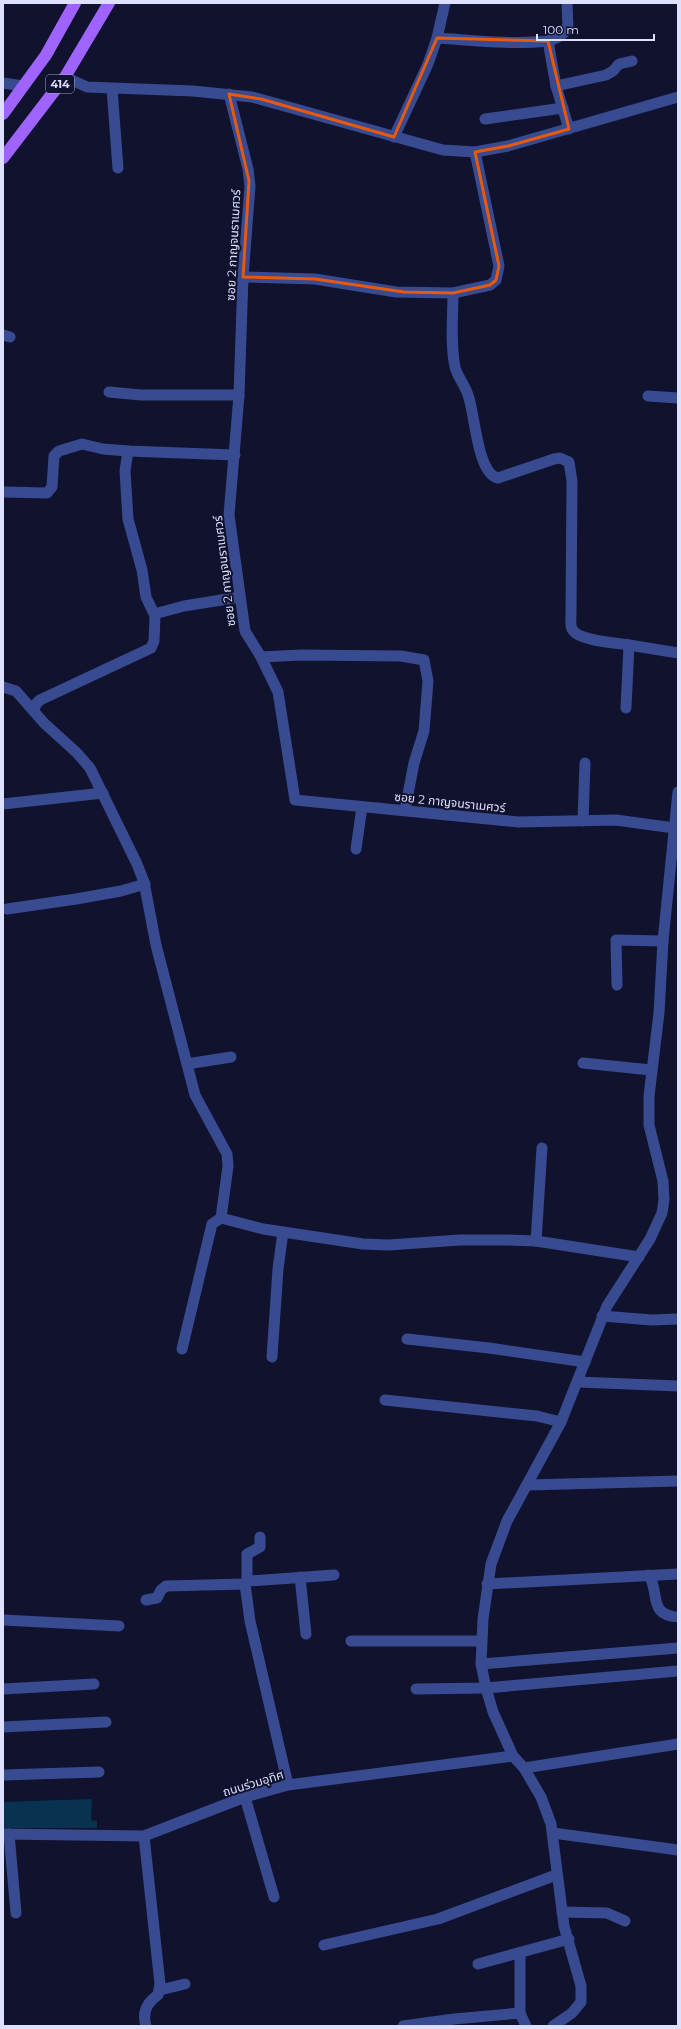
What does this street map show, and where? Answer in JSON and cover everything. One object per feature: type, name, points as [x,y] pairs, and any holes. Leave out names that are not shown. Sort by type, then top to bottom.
[{"type":"main road","name":"414","points":[[3,114],[46,55],[75,3]]},
{"type":"main road","name":"414","points":[[3,158],[65,77],[109,3]]},
{"type":"street","points":[[394,137],[428,64],[437,38],[445,3]]},
{"type":"street","points":[[437,38],[493,42],[548,41],[563,34],[568,29],[567,3]]},
{"type":"street","points":[[548,41],[556,86],[569,129]]},
{"type":"street","points":[[556,86],[606,75],[613,71],[619,64],[632,61]]},
{"type":"street","points":[[65,77],[87,88],[229,94],[261,99],[443,150],[475,152],[508,146],[678,98]]},
{"type":"street","points":[[3,83],[23,86]]},
{"type":"street","points":[[112,89],[118,168]]},
{"type":"street","name":"ซอย 2 กาญจนราเมศวร์","points":[[229,94],[249,181],[243,277],[239,395],[229,515],[244,631],[261,657],[278,692],[294,800],[520,822],[616,820],[674,828]]},
{"type":"street","points":[[485,119],[563,108]]},
{"type":"street","points":[[243,277],[315,279],[396,292],[453,293],[490,285],[496,280],[499,271],[475,152]]},
{"type":"street","points":[[453,293],[455,368],[469,396],[478,440],[488,472],[492,477],[498,478],[554,459],[560,458],[569,462],[572,481],[571,619],[572,629],[575,634],[585,638],[678,653]]},
{"type":"street","points":[[109,392],[141,395],[239,395]]},
{"type":"street","points":[[648,396],[678,398]]},
{"type":"street","points":[[3,492],[42,494],[48,492],[52,486],[54,456],[78,445],[86,444],[99,448],[128,451],[235,455]]},
{"type":"street","points":[[34,711],[34,707],[40,700],[149,650],[154,641],[155,616],[146,597],[142,570],[128,519],[125,471],[128,451]]},
{"type":"street","points":[[155,616],[161,612],[184,606],[240,597]]},
{"type":"street","points":[[626,708],[629,645]]},
{"type":"street","points":[[261,657],[301,655],[401,656],[424,660],[428,681],[424,731],[414,763],[405,810]]},
{"type":"street","points":[[3,687],[13,689],[44,723],[84,760],[93,772],[132,851],[145,884],[156,945],[194,1095],[227,1154],[228,1166],[221,1218],[212,1224],[182,1350]]},
{"type":"street","points":[[583,821],[585,763]]},
{"type":"street","points":[[553,2026],[572,2013],[581,2002],[581,1986],[569,1939],[564,1926],[556,1875],[553,1833],[541,1797],[524,1768],[513,1756],[493,1712],[481,1664],[481,1640],[487,1584],[494,1555],[504,1529],[561,1422],[578,1382],[602,1316],[611,1298],[639,1257],[657,1226],[664,1200],[663,1181],[649,1125],[651,1070],[659,1013],[663,941],[678,792]]},
{"type":"street","points":[[3,804],[103,793]]},
{"type":"street","points":[[356,848],[362,807]]},
{"type":"street","points":[[7,909],[121,891],[145,884]]},
{"type":"street","points":[[617,985],[616,940],[663,941]]},
{"type":"street","points":[[187,1064],[231,1057]]},
{"type":"street","points":[[584,1063],[651,1070]]},
{"type":"street","points":[[536,1242],[542,1148]]},
{"type":"street","points":[[221,1218],[241,1224],[283,1232],[376,1245],[480,1239],[536,1242],[639,1257]]},
{"type":"street","points":[[272,1357],[278,1268],[283,1232]]},
{"type":"street","points":[[602,1316],[652,1320],[678,1319]]},
{"type":"street","points":[[407,1339],[489,1348],[585,1362]]},
{"type":"street","points":[[578,1382],[678,1386]]},
{"type":"street","points":[[385,1400],[537,1416],[561,1422]]},
{"type":"street","points":[[527,1485],[678,1481]]},
{"type":"street","points":[[260,1536],[260,1547],[247,1554],[246,1582],[250,1621],[288,1785]]},
{"type":"street","points":[[487,1584],[678,1574]]},
{"type":"street","points":[[146,1600],[157,1598],[161,1590],[166,1586],[334,1576]]},
{"type":"street","points":[[649,1576],[653,1583],[658,1608],[664,1614],[678,1617]]},
{"type":"street","points":[[300,1577],[306,1634]]},
{"type":"street","points":[[3,1620],[119,1626]]},
{"type":"street","points":[[351,1641],[481,1640]]},
{"type":"street","points":[[481,1664],[678,1648]]},
{"type":"street","points":[[416,1689],[486,1688],[678,1671]]},
{"type":"street","points":[[3,1688],[94,1684]]},
{"type":"street","points":[[3,1727],[106,1722]]},
{"type":"street","points":[[524,1768],[678,1744]]},
{"type":"street","name":"ถนนร่วมอุทิศ","points":[[6,1834],[144,1836],[245,1797],[288,1785],[513,1756]]},
{"type":"street","points":[[3,1775],[99,1772]]},
{"type":"street","points":[[245,1797],[274,1897]]},
{"type":"street","points":[[553,1833],[678,1850]]},
{"type":"street","points":[[6,1834],[16,1913]]},
{"type":"street","points":[[144,1836],[160,1990],[158,1995],[149,2001],[144,2018],[146,2026]]},
{"type":"street","points":[[324,1945],[438,1919],[556,1875]]},
{"type":"street","points":[[562,1912],[607,1913],[625,1921]]},
{"type":"street","points":[[478,1964],[569,1939]]},
{"type":"street","points":[[520,1953],[520,2013],[526,2026]]},
{"type":"street","points":[[160,1990],[185,1984]]},
{"type":"street","points":[[403,2026],[454,2019],[520,2013]]},
{"type":"highlighted area","points":[[437,38],[548,41],[569,129],[508,146],[475,152],[499,266],[496,280],[490,285],[453,293],[404,292],[315,279],[243,277],[249,181],[229,94],[261,99],[394,137]]},
{"type":"water","points":[[92,1799],[91,1820],[97,1821],[97,1828],[3,1828],[3,1802]]}]
